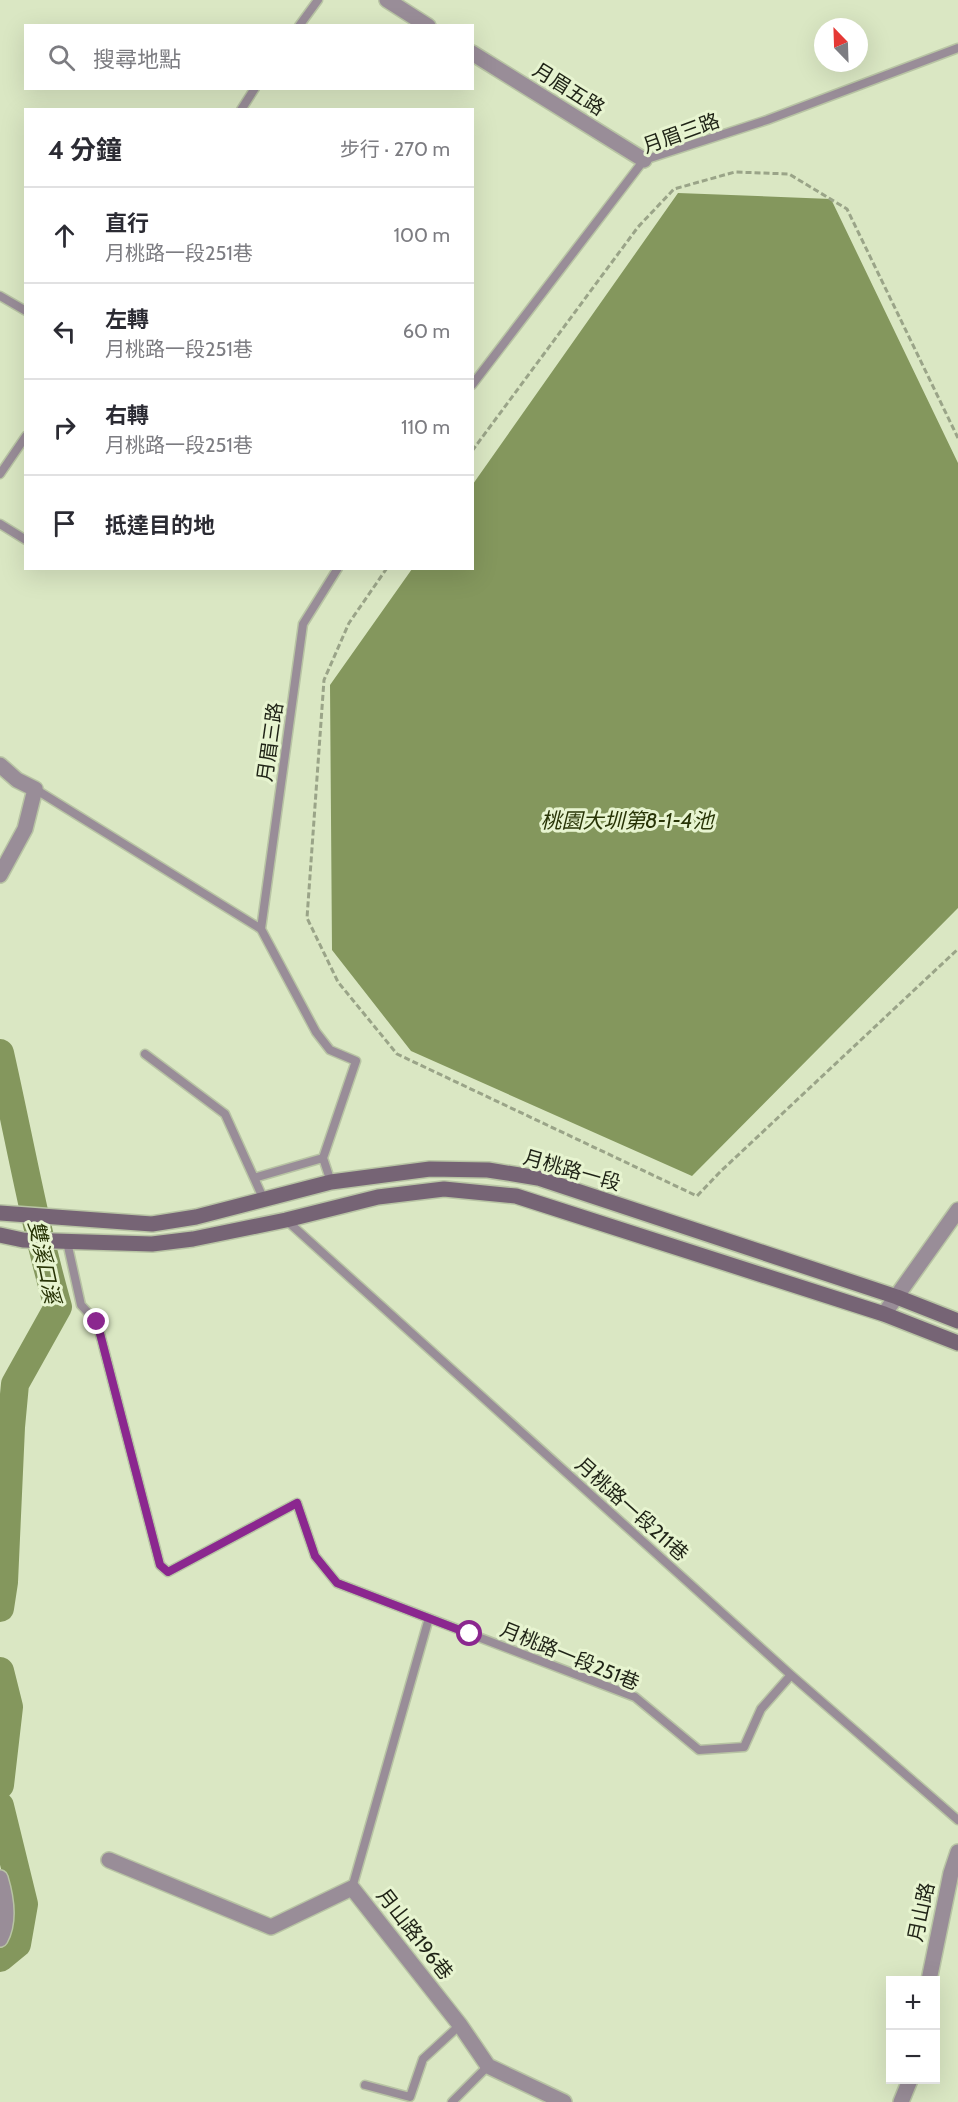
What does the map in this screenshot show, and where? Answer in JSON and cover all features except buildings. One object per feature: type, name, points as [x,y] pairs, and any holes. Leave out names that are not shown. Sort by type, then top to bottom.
[{"type":"street","points":[[387,0],[425,24]]},
{"type":"street","name":"月眉五路","points":[[474,54],[644,160]]},
{"type":"street","points":[[0,765],[17,780],[35,789],[25,829],[0,875]]},
{"type":"street","name":"月桃路一段","points":[[0,1213],[152,1224],[196,1217],[331,1182],[430,1169],[488,1170],[538,1178],[897,1298],[958,1321]]},
{"type":"street","name":"月桃路一段","points":[[0,1236],[23,1240],[152,1244],[193,1239],[286,1220],[378,1197],[444,1189],[516,1196],[884,1314],[958,1343]]},
{"type":"street","points":[[264,1200],[286,1220]]},
{"type":"street","points":[[884,1314],[958,1210]]},
{"type":"street","name":"月山路","points":[[930,1976],[951,1873],[958,1852]]},
{"type":"street","name":"月山路196巷","points":[[109,1860],[271,1927],[352,1888],[460,2025],[488,2066]]},
{"type":"street","points":[[0,1878],[6,1917],[5,1929],[0,1939]]},
{"type":"street","points":[[488,2066],[564,2102]]},
{"type":"street","points":[[901,2102],[908,2084]]},
{"type":"lane","points":[[300,24],[318,0]]},
{"type":"lane","name":"月眉三路","points":[[474,382],[644,160],[767,120],[958,48]]},
{"type":"lane","points":[[242,108],[254,90]]},
{"type":"lane","points":[[0,296],[24,310]]},
{"type":"lane","points":[[0,474],[24,439]]},
{"type":"lane","points":[[0,524],[24,539]]},
{"type":"lane","name":"月眉三路","points":[[261,928],[303,624],[337,570]]},
{"type":"lane","points":[[35,789],[261,928],[316,1032],[330,1050],[356,1061],[323,1158],[331,1182]]},
{"type":"lane","points":[[145,1054],[225,1114],[264,1200]]},
{"type":"lane","points":[[254,1179],[323,1158]]},
{"type":"lane","name":"月桃路一段211巷","points":[[286,1220],[791,1675],[958,1820]]},
{"type":"lane","name":"月桃路一段251巷","points":[[62,1241],[81,1305],[97,1322],[160,1565],[168,1572],[297,1503],[315,1556],[337,1583],[635,1697],[699,1750],[744,1747],[761,1709],[791,1675]]},
{"type":"lane","points":[[352,1888],[429,1618]]},
{"type":"lane","points":[[365,2085],[410,2097],[423,2059],[460,2025]]},
{"type":"lane","points":[[452,2102],[488,2066]]},
{"type":"path","points":[[474,448],[638,226],[674,189],[735,172],[789,174],[847,208],[958,438]]},
{"type":"path","points":[[386,570],[349,623],[324,680],[307,918],[338,982],[397,1054],[697,1196],[958,949]]},
{"type":"water","name":"桃園大圳第8-1-4池","points":[[678,193],[831,199],[958,463],[958,908],[692,1176],[411,1051],[332,950],[330,685],[411,570],[474,570],[474,483]]},
{"type":"waterway","name":"雙溪口溪","points":[[0,1053],[34,1212],[58,1307],[15,1384],[4,1582],[0,1608]]},
{"type":"waterway","name":"雙溪口溪","points":[[0,1671],[9,1707],[0,1785]]},
{"type":"waterway","name":"雙溪口溪","points":[[0,1806],[24,1904],[17,1944],[0,1958]]},
{"type":"route","points":[[97,1322],[160,1565],[168,1572],[297,1503],[315,1556],[337,1583],[470,1634]]}]
